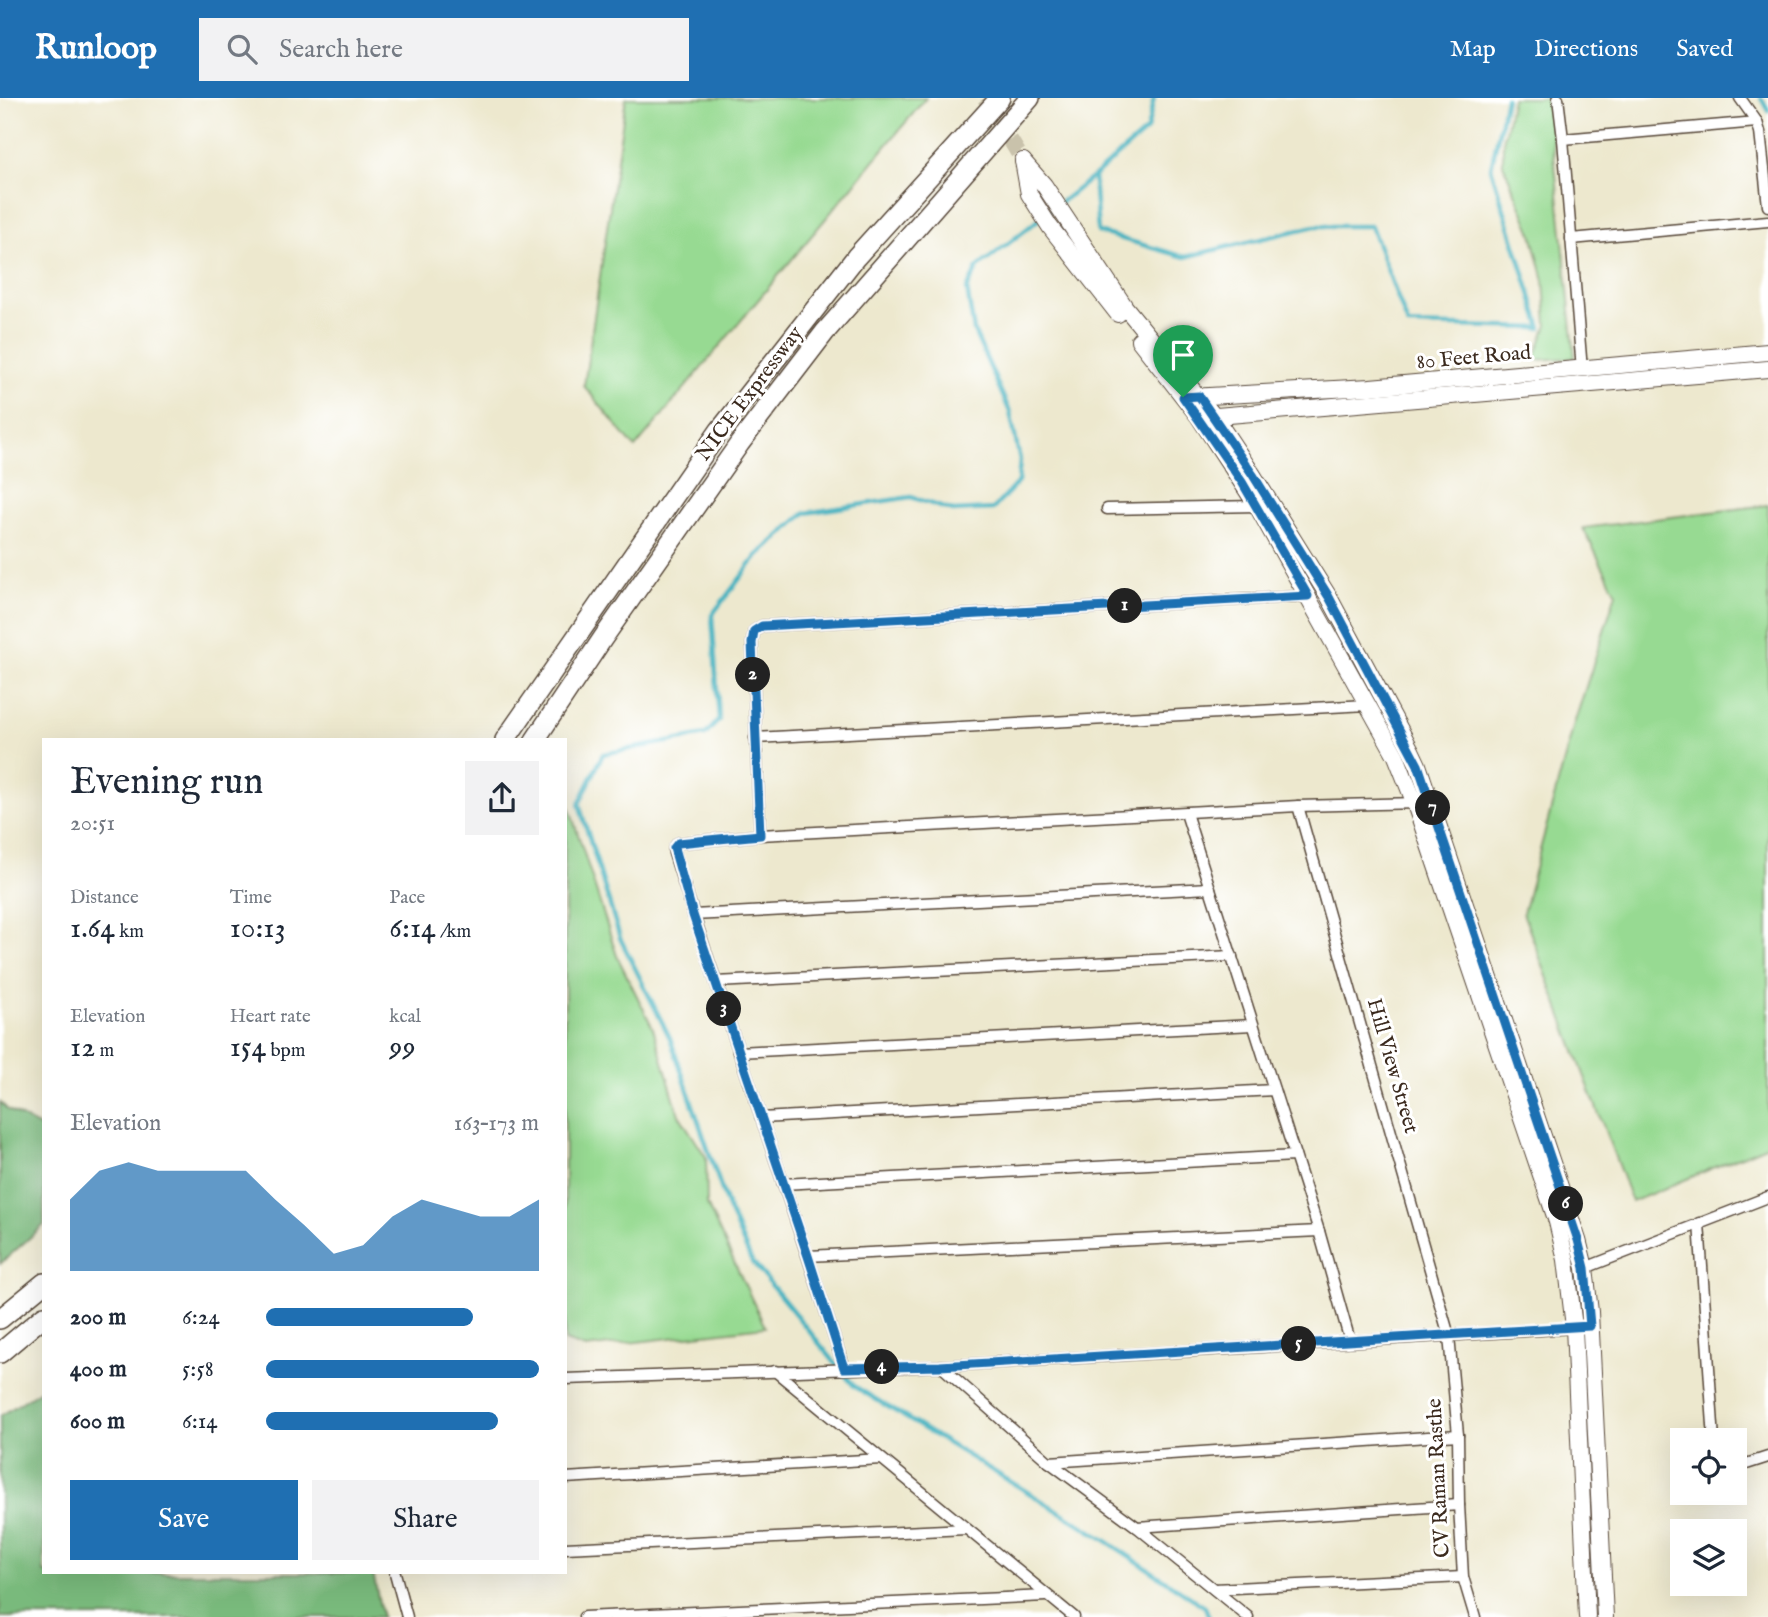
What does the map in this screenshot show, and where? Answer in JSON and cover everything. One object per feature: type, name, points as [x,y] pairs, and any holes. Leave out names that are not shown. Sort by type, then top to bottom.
[{"type":"highway","name":"NICE Expressway","points":[[506,738],[720,430],[856,257],[1000,98]]},
{"type":"highway","name":"NICE Expressway","points":[[535,738],[740,443],[825,332],[1030,98]]},
{"type":"highway","points":[[0,1319],[42,1285]]},
{"type":"highway","points":[[0,1353],[42,1319]]},
{"type":"main road","points":[[1191,397],[1125,307],[1044,185],[1023,161],[1029,194],[1050,227],[1207,417],[1329,597],[1411,750],[1422,802],[1557,1222],[1582,1327],[1605,1617]]},
{"type":"main road","name":"80 Feet Road","points":[[1191,397],[1370,387],[1768,352]]},
{"type":"main road","name":"80 Feet Road","points":[[1207,417],[1768,369]]},
{"type":"main road","points":[[1207,417],[1422,802],[1578,1240],[1585,1268],[1582,1327],[1587,1617]]},
{"type":"street","points":[[1558,98],[1582,370]]},
{"type":"street","points":[[1740,98],[1757,122],[1761,136],[1768,206]]},
{"type":"street","points":[[1563,139],[1757,122]]},
{"type":"street","points":[[1572,239],[1768,221]]},
{"type":"street","points":[[1107,509],[1257,506]]},
{"type":"street","points":[[760,835],[752,640],[754,631],[762,626],[1308,596]]},
{"type":"street","points":[[755,738],[1367,705]]},
{"type":"street","points":[[844,1368],[693,915],[674,853],[678,843],[760,835],[1298,806],[1422,802]]},
{"type":"street","name":"Hill View Street","points":[[1298,806],[1449,1336]]},
{"type":"street","points":[[1186,813],[1319,1231],[1350,1341]]},
{"type":"street","points":[[693,915],[1210,888]]},
{"type":"street","points":[[716,982],[1232,956]]},
{"type":"street","points":[[738,1052],[1253,1025]]},
{"type":"street","points":[[761,1118],[1274,1090]]},
{"type":"street","points":[[783,1184],[1295,1156]]},
{"type":"street","points":[[1585,1268],[1768,1197]]},
{"type":"street","points":[[1699,1223],[1713,1428]]},
{"type":"street","points":[[808,1256],[1319,1231]]},
{"type":"street","points":[[567,1379],[940,1366],[1582,1327]]},
{"type":"street","name":"CV Raman Rasthe","points":[[1449,1336],[1458,1435],[1463,1577],[1475,1617]]},
{"type":"street","points":[[940,1366],[1049,1462],[1137,1527],[1248,1617]]},
{"type":"street","points":[[775,1371],[1073,1617]]},
{"type":"street","points":[[1049,1462],[1458,1435]]},
{"type":"street","points":[[1747,1464],[1768,1457]]},
{"type":"street","points":[[567,1478],[881,1459]]},
{"type":"street","points":[[1137,1527],[1459,1505]]},
{"type":"street","points":[[567,1548],[966,1529]]},
{"type":"street","points":[[395,1574],[407,1617]]},
{"type":"street","points":[[1214,1589],[1463,1577]]},
{"type":"street","points":[[584,1617],[711,1614],[1046,1596]]},
{"type":"green space","points":[[626,98],[926,98],[635,448],[584,386]]},
{"type":"green space","points":[[1512,98],[1548,98],[1575,358],[1534,360],[1547,325],[1544,281],[1532,233],[1503,164],[1503,142]]},
{"type":"green space","points":[[1768,505],[1768,748],[1764,782],[1768,782],[1768,1145],[1632,1202],[1523,913],[1574,724],[1616,593],[1583,528]]},
{"type":"green space","points":[[567,800],[617,956],[653,1028],[679,1115],[706,1157],[707,1205],[765,1327],[585,1348],[567,1342]]},
{"type":"green space","points":[[0,1102],[8,1110],[42,1128],[42,1227],[0,1264]]},
{"type":"green space","points":[[42,1389],[42,1574],[373,1574],[382,1617],[0,1617],[0,1416]]},
{"type":"waterway","points":[[1154,98],[1147,130],[1094,176],[1098,232],[1185,257],[1315,226],[1371,226],[1408,325],[1541,328],[1491,168],[1506,98]]},
{"type":"waterway","points":[[1761,98],[1768,111]]},
{"type":"waterway","points":[[1094,176],[977,268],[967,289],[974,331],[1010,412],[1020,460],[1018,482],[993,509],[953,511],[911,497],[805,513],[757,556],[712,615],[719,720],[705,735],[603,754],[579,804],[620,938],[670,1038],[727,1205],[751,1260],[854,1386],[1096,1534],[1205,1607],[1209,1617]]},
{"type":"tunnel","points":[[985,98],[1023,161]]},
{"type":"route","points":[[1199,396],[1253,475],[1329,597],[1418,765],[1578,1240],[1585,1268],[1590,1326],[940,1366],[844,1368],[693,915],[674,848],[678,843],[760,835],[752,640],[754,631],[762,626],[1308,596],[1242,482],[1183,397],[1199,396]]}]
